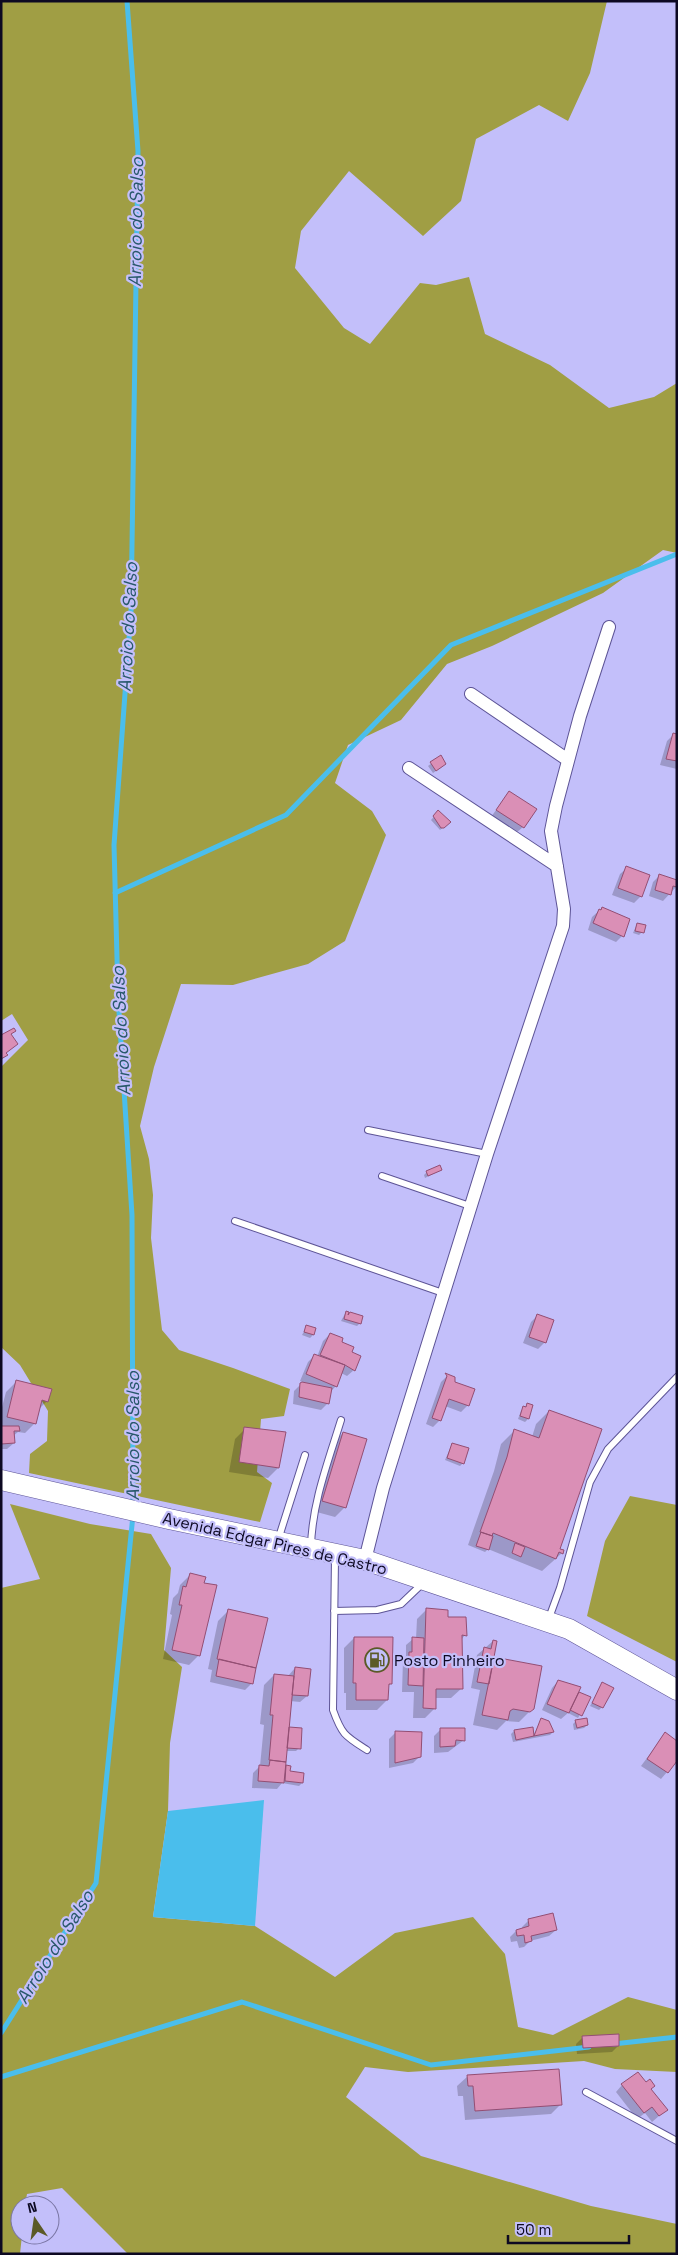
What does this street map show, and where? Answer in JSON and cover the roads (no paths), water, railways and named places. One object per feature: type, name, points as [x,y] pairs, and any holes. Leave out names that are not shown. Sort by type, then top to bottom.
[{"type":"main road","name":"Avenida Edgar Pires de Castro","points":[[1,1480],[144,1514],[364,1560],[569,1629],[677,1690]]},
{"type":"street","points":[[364,1560],[382,1488],[486,1154],[563,926],[564,909],[551,831],[568,760],[609,627]]},
{"type":"street","points":[[471,694],[568,760]]},
{"type":"street","points":[[409,768],[557,866]]},
{"type":"lane","points":[[368,1130],[486,1154]]},
{"type":"lane","points":[[382,1176],[470,1206]]},
{"type":"lane","points":[[235,1222],[443,1293]]},
{"type":"lane","points":[[548,1622],[560,1588],[590,1482],[608,1449],[677,1377]]},
{"type":"lane","points":[[311,1549],[319,1490],[341,1420]]},
{"type":"lane","points":[[278,1542],[305,1455]]},
{"type":"lane","points":[[335,1554],[333,1710],[340,1729],[346,1737],[367,1750]]},
{"type":"lane","points":[[334,1611],[378,1610],[401,1604],[426,1581]]},
{"type":"lane","points":[[586,2092],[677,2140]]},
{"type":"water","points":[[264,1800],[255,1926],[153,1917],[168,1811]]},
{"type":"waterway","name":"Arroio do Salso","points":[[127,1],[138,151],[131,611],[114,845],[118,996],[132,1215],[133,1507]]},
{"type":"waterway","points":[[115,893],[286,815],[451,645],[677,554]]},
{"type":"waterway","name":"Arroio do Salso","points":[[1,2033],[96,1883],[133,1515]]},
{"type":"waterway","points":[[1,2077],[242,2002],[431,2065],[589,2047]]},
{"type":"waterway","points":[[613,2044],[677,2037]]},
{"type":"place","name":"Posto Pinheiro","points":[[377,1660]]}]
